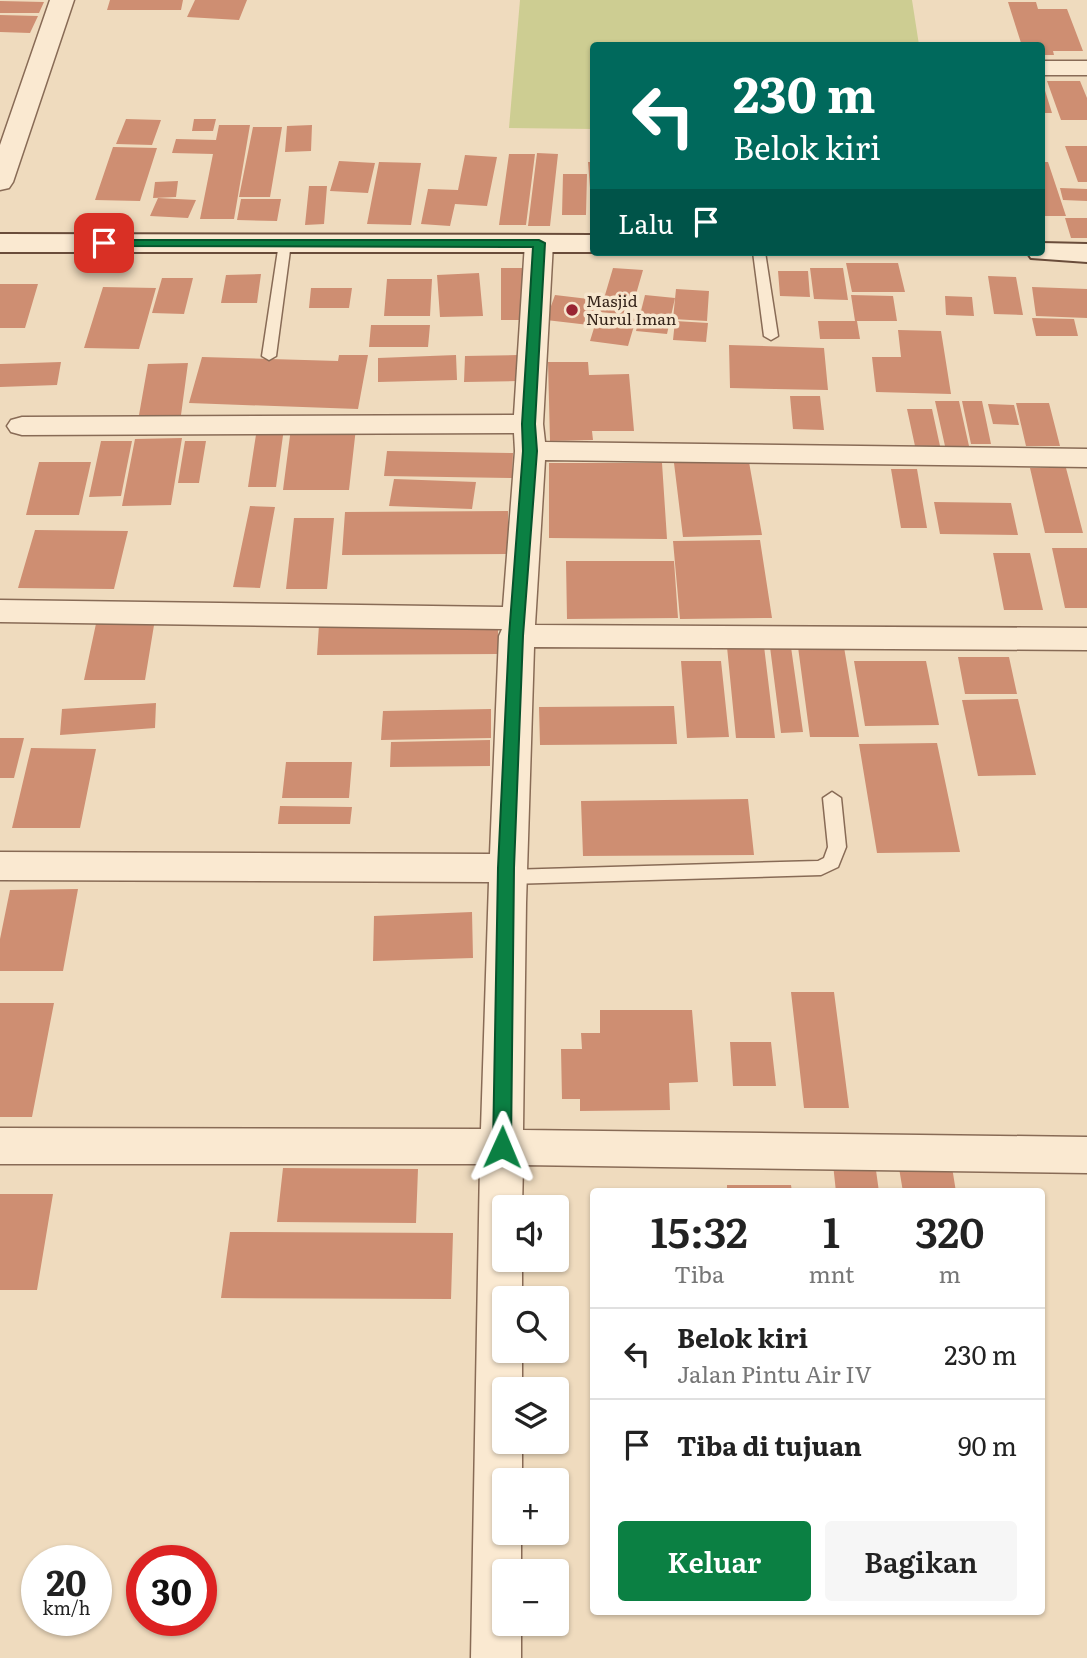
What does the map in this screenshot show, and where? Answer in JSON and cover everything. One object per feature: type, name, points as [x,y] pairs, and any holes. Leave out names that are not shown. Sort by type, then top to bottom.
[{"type":"main road","points":[[0,243],[590,244]]},
{"type":"main road","points":[[1045,252],[1087,253]]},
{"type":"street","points":[[0,182],[62,0]]},
{"type":"street","points":[[1045,68],[1087,68]]},
{"type":"street","points":[[496,1658],[506,873],[539,243]]},
{"type":"street","points":[[22,426],[529,437],[1087,458]]},
{"type":"street","points":[[0,611],[517,627],[1087,639]]},
{"type":"street","points":[[0,866],[506,873]]},
{"type":"street","points":[[0,1146],[502,1147],[1087,1156]]},
{"type":"lane","points":[[269,356],[285,243]]},
{"type":"lane","points":[[760,256],[771,336]]},
{"type":"lane","points":[[506,873],[821,868],[832,862],[837,847],[832,798]]},
{"type":"green space","points":[[520,0],[912,0],[919,42],[590,42],[590,129],[509,128]]},
{"type":"building","points":[[110,0],[183,0],[181,10],[107,10]]},
{"type":"building","points":[[195,0],[247,0],[239,20],[187,17]]},
{"type":"building","points":[[0,1],[44,2],[39,13],[0,13]]},
{"type":"building","points":[[1008,2],[1036,2],[1038,9],[1067,9],[1083,51],[1053,51],[1054,55],[1045,55],[1045,42],[1021,42]]},
{"type":"building","points":[[0,15],[38,16],[30,33],[0,32]]},
{"type":"building","points":[[1047,81],[1080,81],[1087,98],[1087,120],[1061,120]]},
{"type":"building","points":[[1045,91],[1052,113],[1045,113]]},
{"type":"building","points":[[126,119],[161,120],[152,145],[116,144]]},
{"type":"building","points":[[194,119],[216,119],[213,131],[192,131]]},
{"type":"building","points":[[219,125],[250,125],[234,219],[200,219],[213,154],[172,153],[176,139],[216,140]]},
{"type":"building","points":[[312,125],[311,151],[285,152],[287,126]]},
{"type":"building","points":[[253,127],[282,127],[270,197],[239,197]]},
{"type":"building","points":[[1065,146],[1087,146],[1087,182],[1078,182]]},
{"type":"building","points":[[113,147],[157,148],[140,201],[95,200]]},
{"type":"building","points":[[537,153],[558,154],[550,226],[528,226]]},
{"type":"building","points":[[509,154],[535,154],[526,225],[499,225]]},
{"type":"building","points":[[465,155],[497,157],[487,206],[455,204],[450,226],[421,224],[428,189],[458,190]]},
{"type":"building","points":[[339,161],[375,163],[368,193],[330,191]]},
{"type":"building","points":[[379,162],[421,163],[411,225],[367,224]]},
{"type":"building","points":[[1045,162],[1048,162],[1066,216],[1045,216]]},
{"type":"building","points":[[563,174],[587,174],[586,215],[562,215]]},
{"type":"building","points":[[178,181],[176,197],[153,198],[155,182]]},
{"type":"building","points":[[309,186],[327,186],[324,224],[305,225]]},
{"type":"building","points":[[1060,188],[1087,189],[1087,201],[1063,200]]},
{"type":"building","points":[[158,198],[196,200],[188,218],[150,216]]},
{"type":"building","points":[[241,199],[281,199],[277,221],[237,220]]},
{"type":"building","points":[[1065,218],[1087,218],[1087,238],[1071,238]]},
{"type":"building","points":[[846,263],[898,263],[905,292],[852,292]]},
{"type":"building","points":[[501,268],[529,268],[530,320],[501,320]]},
{"type":"building","points":[[613,268],[643,270],[630,315],[600,312]]},
{"type":"building","points":[[810,268],[843,268],[848,300],[814,299]]},
{"type":"building","points":[[778,271],[808,271],[810,297],[780,296]]},
{"type":"building","points":[[479,273],[483,316],[440,317],[437,275]]},
{"type":"building","points":[[261,274],[257,303],[221,303],[226,275]]},
{"type":"building","points":[[988,276],[1016,277],[1023,315],[994,314]]},
{"type":"building","points":[[162,278],[193,278],[184,314],[152,313]]},
{"type":"building","points":[[387,279],[432,279],[430,316],[384,316]]},
{"type":"building","points":[[0,284],[38,284],[25,328],[0,328]]},
{"type":"building","points":[[103,287],[156,288],[139,349],[84,348]]},
{"type":"building","points":[[1032,287],[1087,289],[1087,318],[1036,316]]},
{"type":"building","points":[[311,288],[352,288],[349,308],[309,308]]},
{"type":"building","points":[[676,289],[709,291],[707,321],[673,319]]},
{"type":"building","name":"Masjid Nurul Iman","points":[[555,295],[597,300],[589,325],[546,320]]},
{"type":"building","points":[[645,295],[675,298],[667,334],[636,331]]},
{"type":"building","points":[[851,295],[893,296],[897,321],[855,321]]},
{"type":"building","points":[[945,296],[972,297],[974,316],[946,315]]},
{"type":"building","points":[[598,315],[636,319],[628,346],[590,341]]},
{"type":"building","points":[[1032,318],[1074,319],[1078,336],[1036,336]]},
{"type":"building","points":[[675,321],[708,323],[706,342],[673,340]]},
{"type":"building","points":[[818,321],[857,321],[860,339],[820,339]]},
{"type":"building","points":[[371,325],[430,325],[428,347],[369,347]]},
{"type":"building","points":[[898,330],[941,331],[951,394],[876,392],[872,357],[901,357]]},
{"type":"building","points":[[729,345],[824,348],[828,390],[730,388]]},
{"type":"building","points":[[339,355],[368,355],[358,409],[189,403],[202,357],[338,361]]},
{"type":"building","points":[[456,355],[457,380],[378,382],[378,358]]},
{"type":"building","points":[[518,355],[518,381],[464,382],[465,356]]},
{"type":"building","points":[[61,362],[57,385],[0,387],[0,364]]},
{"type":"building","points":[[548,362],[588,362],[589,375],[629,374],[634,431],[592,431],[593,440],[550,441]]},
{"type":"building","points":[[188,363],[181,415],[139,415],[148,364]]},
{"type":"building","points":[[790,396],[820,396],[824,430],[793,429]]},
{"type":"building","points":[[935,401],[959,401],[969,446],[945,446]]},
{"type":"building","points":[[962,401],[982,401],[991,444],[971,444]]},
{"type":"building","points":[[1016,403],[1049,403],[1060,446],[1026,446]]},
{"type":"building","points":[[988,404],[1014,405],[1019,425],[993,424]]},
{"type":"building","points":[[907,409],[932,409],[940,446],[915,446]]},
{"type":"building","points":[[257,428],[284,428],[276,487],[248,487]]},
{"type":"building","points":[[291,428],[356,428],[349,490],[283,490]]},
{"type":"building","points":[[182,438],[171,505],[122,506],[135,439]]},
{"type":"building","points":[[101,441],[132,441],[121,496],[89,497]]},
{"type":"building","points":[[185,441],[206,441],[199,483],[178,483]]},
{"type":"building","points":[[387,451],[513,453],[512,478],[384,476]]},
{"type":"building","points":[[39,462],[91,462],[79,515],[26,515]]},
{"type":"building","points":[[749,462],[762,535],[683,537],[674,463]]},
{"type":"building","points":[[549,463],[662,463],[667,539],[549,538]]},
{"type":"building","points":[[1030,468],[1066,468],[1083,533],[1045,533]]},
{"type":"building","points":[[891,469],[917,469],[927,528],[901,528]]},
{"type":"building","points":[[394,479],[476,482],[472,509],[389,506]]},
{"type":"building","points":[[934,502],[1011,503],[1018,535],[940,534]]},
{"type":"building","points":[[250,506],[275,507],[260,588],[233,587]]},
{"type":"building","points":[[508,511],[508,554],[342,555],[345,512]]},
{"type":"building","points":[[294,518],[334,518],[327,589],[286,589]]},
{"type":"building","points":[[35,530],[128,531],[114,589],[18,588]]},
{"type":"building","points":[[760,540],[772,618],[680,619],[673,541]]},
{"type":"building","points":[[1052,548],[1087,548],[1087,608],[1065,608]]},
{"type":"building","points":[[993,553],[1030,553],[1043,610],[1004,610]]},
{"type":"building","points":[[566,561],[674,561],[678,618],[567,619]]},
{"type":"building","points":[[97,619],[155,619],[145,680],[84,680]]},
{"type":"building","points":[[498,624],[498,654],[317,655],[319,625]]},
{"type":"building","points":[[764,646],[775,738],[736,738],[727,647]]},
{"type":"building","points":[[770,647],[791,647],[803,732],[781,733]]},
{"type":"building","points":[[798,647],[844,647],[859,737],[810,737]]},
{"type":"building","points":[[958,657],[1009,657],[1017,694],[965,694]]},
{"type":"building","points":[[681,661],[721,661],[729,737],[687,738]]},
{"type":"building","points":[[854,661],[926,661],[939,725],[865,726]]},
{"type":"building","points":[[1018,699],[1036,775],[978,776],[962,700]]},
{"type":"building","points":[[156,703],[155,728],[60,735],[62,709]]},
{"type":"building","points":[[674,706],[677,744],[540,745],[539,707]]},
{"type":"building","points":[[491,709],[491,738],[381,740],[383,711]]},
{"type":"building","points":[[0,738],[24,738],[14,778],[0,778]]},
{"type":"building","points":[[490,740],[490,766],[390,767],[391,742]]},
{"type":"building","points":[[937,743],[960,852],[877,853],[859,744]]},
{"type":"building","points":[[31,748],[96,749],[80,828],[12,828]]},
{"type":"building","points":[[286,762],[352,762],[349,798],[282,798]]},
{"type":"building","points":[[748,799],[754,855],[583,856],[581,801]]},
{"type":"building","points":[[280,806],[352,807],[350,824],[278,824]]},
{"type":"building","points":[[78,889],[63,971],[0,971],[0,939],[10,890]]},
{"type":"building","points":[[472,912],[473,958],[373,961],[374,916]]},
{"type":"building","points":[[791,992],[834,992],[849,1108],[804,1108]]},
{"type":"building","points":[[0,1003],[54,1003],[32,1117],[0,1117]]},
{"type":"building","points":[[600,1010],[692,1010],[698,1082],[669,1083],[670,1110],[580,1111],[580,1099],[562,1099],[561,1049],[582,1049],[581,1033],[600,1033]]},
{"type":"building","points":[[730,1042],[771,1042],[776,1086],[733,1086]]},
{"type":"building","points":[[875,1163],[878,1188],[836,1188],[833,1164]]},
{"type":"building","points":[[952,1167],[955,1188],[902,1188],[899,1168]]},
{"type":"building","points":[[283,1168],[418,1169],[416,1223],[277,1222]]},
{"type":"building","points":[[727,1185],[791,1185],[791,1188],[727,1188]]},
{"type":"building","points":[[0,1194],[53,1194],[37,1290],[0,1290]]},
{"type":"building","points":[[230,1232],[453,1233],[451,1299],[221,1298]]},
{"type":"place","name":"Masjid Nurul Iman","points":[[572,310]]},
{"type":"route","points":[[104,243],[539,243],[528,424],[530,451],[516,636],[506,868],[502,1147]]}]
